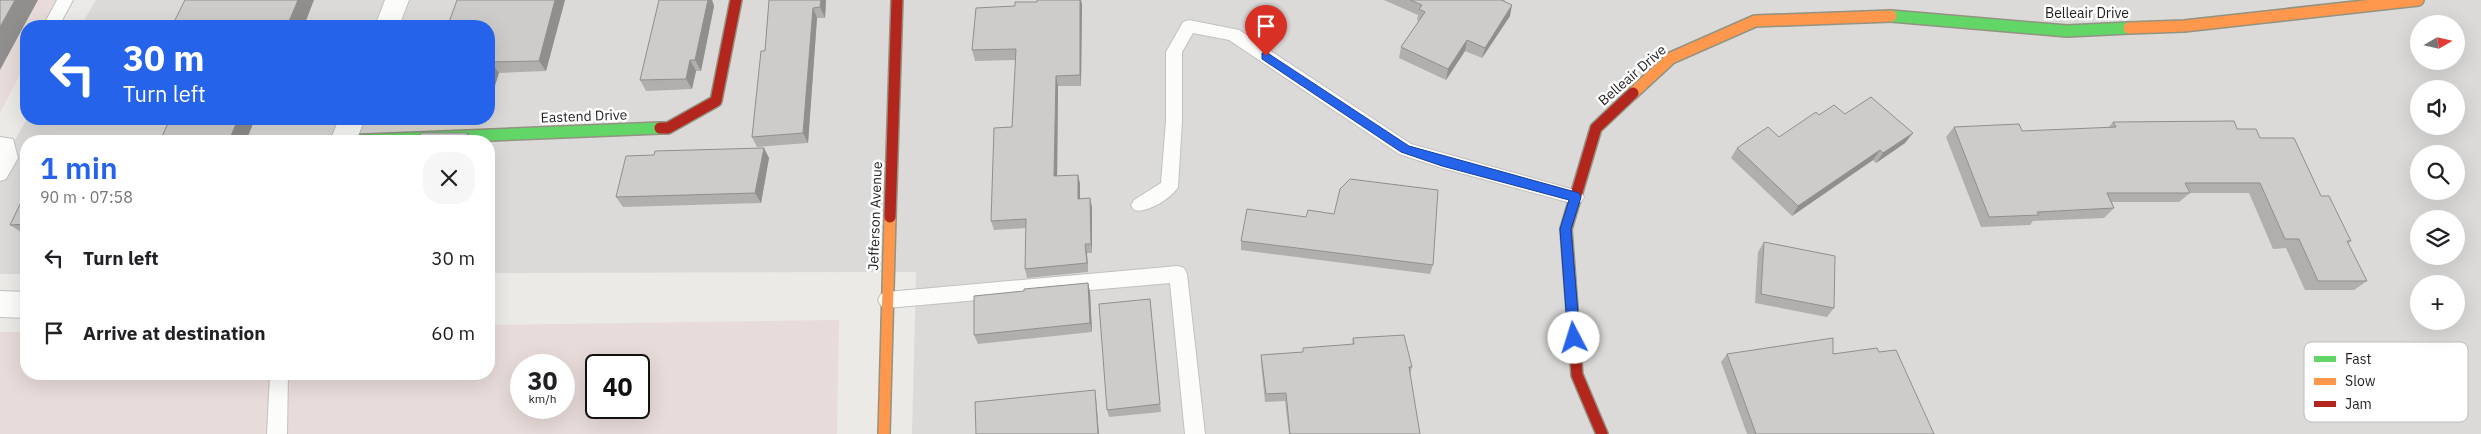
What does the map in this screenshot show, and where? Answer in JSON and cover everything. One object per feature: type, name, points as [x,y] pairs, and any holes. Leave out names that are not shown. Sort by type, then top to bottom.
[{"type":"street","points":[[389,20],[397,0]]},
{"type":"street","name":"Eastend Drive","points":[[493,135],[668,128],[716,101],[736,0]]},
{"type":"street","name":"Jefferson Avenue","points":[[884,434],[897,0]]},
{"type":"street","name":"Belleair Drive","points":[[1602,434],[1577,375],[1566,229],[1596,128],[1671,58],[1755,21],[1885,15],[2067,31],[2184,26],[2418,0]]},
{"type":"street","points":[[0,304],[20,305]]},
{"type":"lane","points":[[54,20],[65,0]]},
{"type":"lane","points":[[1140,205],[1170,187],[1174,121],[1174,52],[1189,26],[1233,34],[1405,149],[1442,161],[1576,197]]},
{"type":"lane","points":[[0,144],[7,144],[8,158],[0,174]]},
{"type":"lane","points":[[887,300],[1178,274],[1195,434]]},
{"type":"lane","points":[[277,434],[279,380]]},
{"type":"shaded area","points":[[0,0],[59,0],[48,20],[20,20],[20,75],[0,113]]},
{"type":"shaded area","points":[[96,0],[2481,0],[2481,434],[912,434],[916,272],[495,273],[495,135],[20,135],[20,274],[0,274],[0,165],[23,125],[495,125],[495,20],[84,20]]},
{"type":"shaded area","points":[[839,320],[837,434],[0,434],[0,332],[20,332],[20,380],[495,380],[495,325]]},
{"type":"building","points":[[0,0],[15,0],[0,27]]},
{"type":"building","points":[[185,0],[298,0],[290,20],[175,20]]},
{"type":"building","points":[[457,0],[555,0],[539,61],[495,62],[495,20],[450,20]]},
{"type":"building","points":[[659,0],[708,0],[695,60],[690,60],[686,79],[640,80]]},
{"type":"building","points":[[769,0],[821,0],[820,7],[813,8],[803,133],[752,137],[761,51],[765,51]]},
{"type":"building","points":[[1037,0],[1080,0],[1080,75],[1056,76],[1054,176],[1078,175],[1078,199],[1090,198],[1091,244],[1085,244],[1087,263],[1025,269],[1026,219],[991,221],[994,128],[1012,127],[1016,49],[972,50],[976,8],[1015,6],[1015,2],[1037,2]]},
{"type":"building","points":[[1410,0],[1501,0],[1512,5],[1485,48],[1467,40],[1448,69],[1401,47],[1425,12],[1419,9],[1422,5]]},
{"type":"building","points":[[1871,97],[1913,133],[1883,153],[1880,150],[1798,206],[1737,148],[1768,127],[1779,137],[1816,112],[1819,115],[1834,105],[1845,114]]},
{"type":"building","points":[[2234,121],[2237,129],[2256,129],[2260,138],[2294,138],[2321,196],[2329,196],[2351,241],[2347,241],[2367,281],[2318,281],[2299,239],[2285,239],[2260,183],[2185,183],[2190,193],[2107,193],[2114,208],[2037,212],[2039,215],[1989,217],[1954,127],[2019,124],[2022,131],[2116,127],[2113,122]]},
{"type":"building","points":[[167,125],[236,125],[231,135],[163,135]]},
{"type":"building","points":[[421,133],[468,133],[467,135],[420,135]]},
{"type":"building","points":[[764,148],[755,193],[616,197],[626,156],[654,155],[655,151]]},
{"type":"building","points":[[1350,179],[1438,190],[1433,265],[1241,241],[1247,209],[1306,217],[1308,210],[1334,214],[1340,189]]},
{"type":"building","points":[[20,204],[20,224],[10,225]]},
{"type":"building","points":[[1764,242],[1835,256],[1834,308],[1761,294]]},
{"type":"building","points":[[1088,283],[1090,323],[974,335],[974,296]]},
{"type":"building","points":[[1150,299],[1160,404],[1107,410],[1099,304]]},
{"type":"building","points":[[1404,335],[1412,367],[1409,367],[1420,434],[1290,434],[1286,393],[1266,394],[1261,355],[1303,352],[1303,348],[1354,344],[1353,338]]},
{"type":"building","points":[[1833,338],[1833,354],[1877,348],[1879,352],[1896,350],[1934,434],[1756,434],[1727,354]]},
{"type":"building","points":[[1095,390],[1098,434],[976,434],[975,402]]},
{"type":"traffic: fast","points":[[1891,16],[2067,31],[2129,28]]},
{"type":"traffic: fast","points":[[489,135],[660,128]]},
{"type":"traffic: slow","points":[[2129,28],[2184,26],[2418,0]]},
{"type":"traffic: slow","points":[[1633,93],[1671,58],[1755,21],[1891,16]]},
{"type":"traffic: slow","points":[[884,434],[890,217]]},
{"type":"traffic: jam","points":[[660,128],[668,128],[716,101],[736,0]]},
{"type":"traffic: jam","points":[[890,217],[897,0]]},
{"type":"traffic: jam","points":[[1602,434],[1577,375],[1566,229],[1596,128],[1633,93]]},
{"type":"route","points":[[1266,56],[1405,149],[1442,161],[1576,197],[1566,229],[1574,338]]}]
